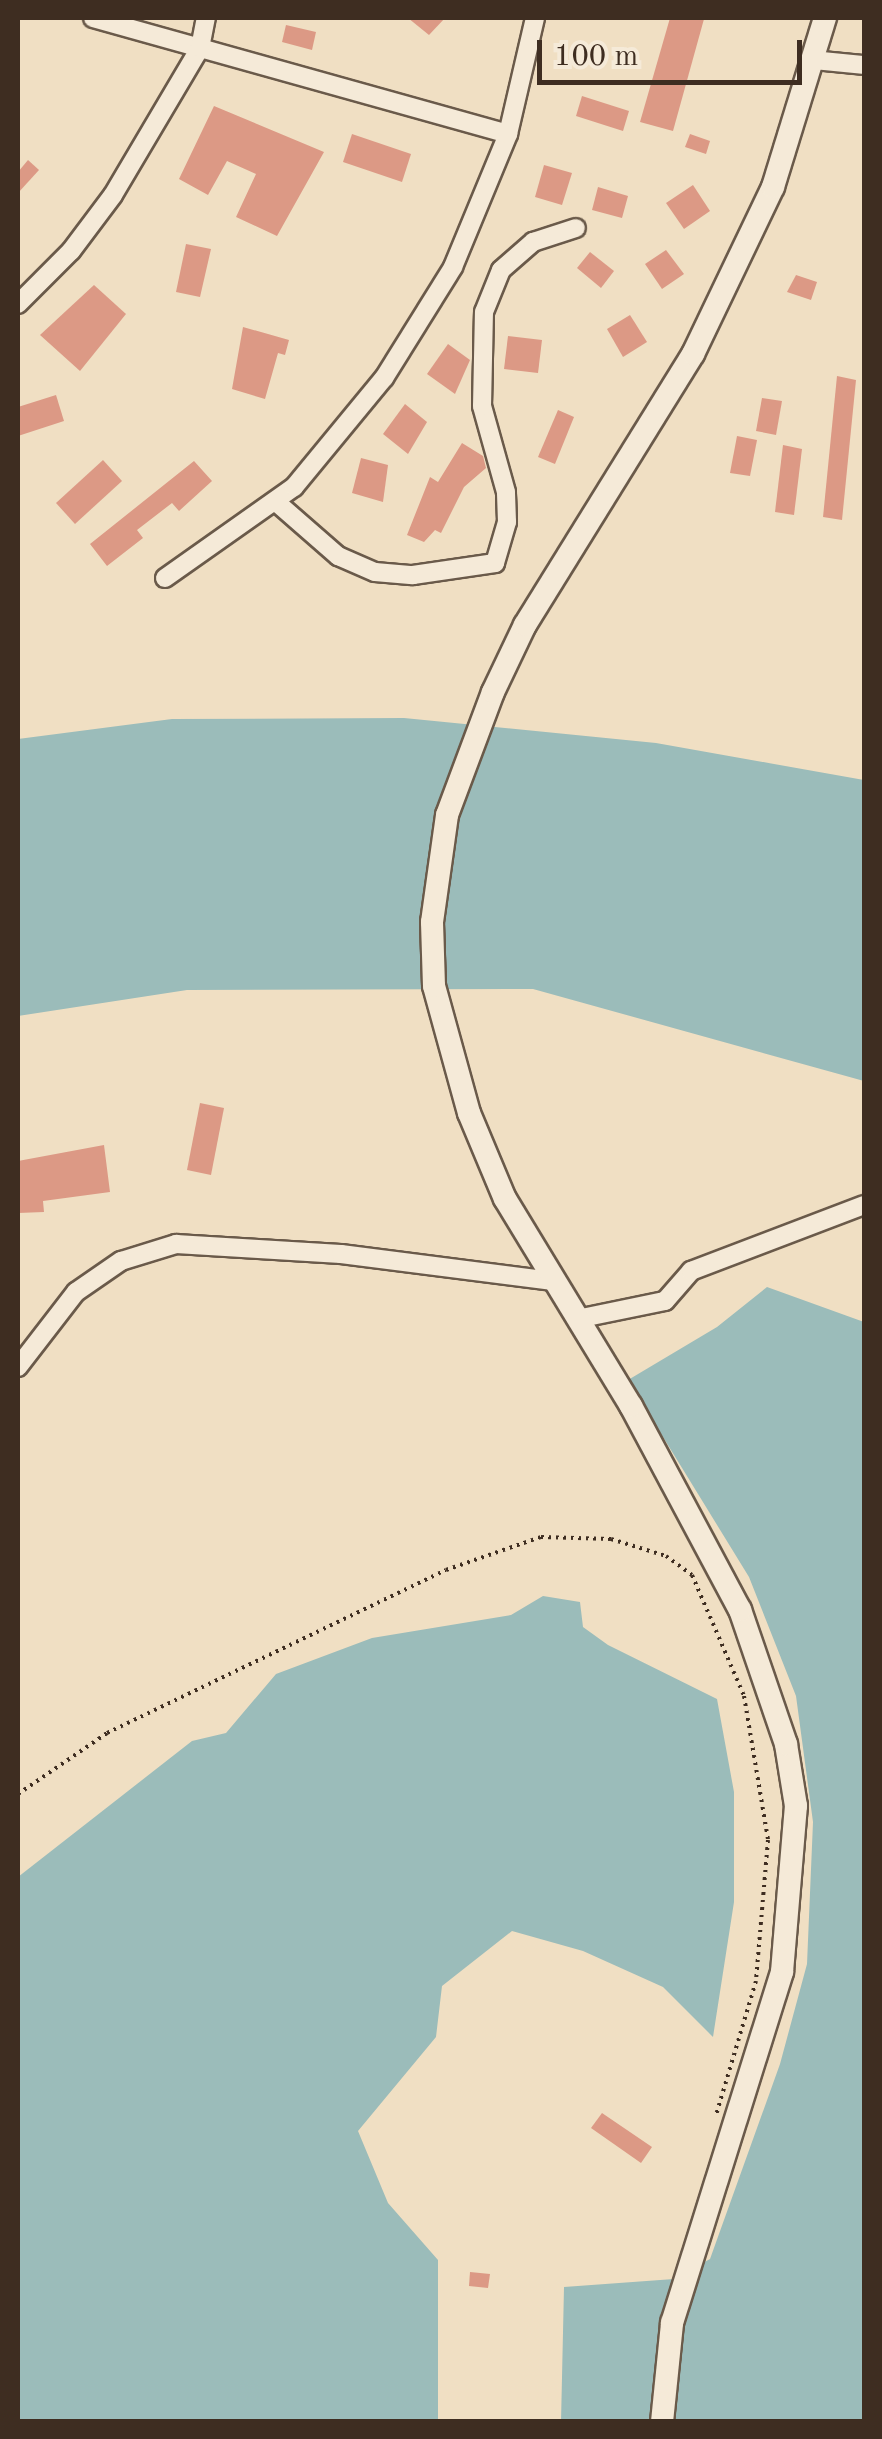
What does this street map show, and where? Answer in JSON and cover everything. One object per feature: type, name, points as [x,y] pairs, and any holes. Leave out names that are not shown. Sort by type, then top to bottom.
[{"type":"main road","points":[[662,2422],[672,2323],[782,1972],[791,1915],[796,1806],[786,1744],[740,1610],[602,1358],[505,1199],[447,1044],[434,986],[432,922],[447,815],[525,625],[693,354],[773,187],[825,18]]},
{"type":"street","points":[[93,18],[508,134]]},
{"type":"street","points":[[18,304],[72,251],[113,194],[200,48],[206,18]]},
{"type":"street","points":[[165,578],[294,487],[384,378],[453,267],[508,134],[535,18]]},
{"type":"street","points":[[813,60],[864,65]]},
{"type":"street","points":[[275,501],[338,556],[375,572],[413,575],[495,562],[507,522],[506,492],[482,406],[484,312],[501,270],[533,242],[576,228]]},
{"type":"street","points":[[577,1319],[665,1301],[691,1271],[864,1204]]},
{"type":"street","points":[[18,1367],[76,1292],[121,1261],[176,1244],[341,1254],[553,1281]]},
{"type":"path","points":[[18,1794],[107,1733],[446,1570],[542,1538],[612,1539],[666,1556],[692,1575],[744,1696],[768,1840],[756,1981],[715,2110],[726,2146]]},
{"type":"water","points":[[404,718],[656,743],[864,780],[864,1081],[533,989],[187,990],[18,1016],[18,739],[172,719]]},
{"type":"water","points":[[767,1287],[864,1322],[864,2421],[561,2422],[564,2287],[674,2279],[710,2259],[780,2064],[807,1964],[813,1822],[796,1696],[749,1577],[628,1380],[717,1327]]},
{"type":"water","points":[[543,1596],[580,1602],[583,1627],[608,1645],[717,1699],[734,1792],[734,1902],[713,2037],[663,1987],[583,1951],[512,1931],[442,1986],[436,2037],[358,2131],[388,2203],[438,2260],[438,2421],[18,2421],[18,1877],[192,1741],[226,1733],[276,1674],[372,1638],[511,1615]]},
{"type":"building","points":[[408,18],[445,18],[429,35]]},
{"type":"building","points":[[670,18],[704,19],[673,131],[640,122]]},
{"type":"building","points":[[286,25],[316,32],[312,50],[282,42]]},
{"type":"building","points":[[582,96],[629,111],[623,131],[576,116]]},
{"type":"building","points":[[214,106],[324,152],[277,236],[236,217],[256,174],[227,161],[208,195],[179,179]]},
{"type":"building","points":[[352,134],[411,154],[402,182],[343,162]]},
{"type":"building","points":[[690,134],[710,141],[706,154],[685,147]]},
{"type":"building","points":[[28,160],[39,170],[18,193],[18,172]]},
{"type":"building","points":[[544,165],[572,173],[562,205],[535,197]]},
{"type":"building","points":[[693,185],[710,211],[684,229],[666,203]]},
{"type":"building","points":[[598,187],[628,196],[622,218],[592,210]]},
{"type":"building","points":[[186,244],[211,249],[200,297],[176,292]]},
{"type":"building","points":[[666,250],[684,274],[662,289],[645,264]]},
{"type":"building","points":[[590,252],[614,271],[601,288],[577,268]]},
{"type":"building","points":[[796,275],[817,282],[811,300],[787,292]]},
{"type":"building","points":[[94,285],[126,314],[80,371],[40,335]]},
{"type":"building","points":[[630,315],[647,342],[623,357],[607,329]]},
{"type":"building","points":[[243,327],[289,340],[285,355],[278,353],[265,399],[232,389]]},
{"type":"building","points":[[508,336],[542,340],[538,373],[504,369]]},
{"type":"building","points":[[448,344],[470,360],[455,394],[427,374]]},
{"type":"building","points":[[837,376],[856,380],[842,520],[823,517]]},
{"type":"building","points":[[56,395],[64,421],[18,436],[18,407]]},
{"type":"building","points":[[762,398],[782,401],[776,435],[756,431]]},
{"type":"building","points":[[405,404],[427,422],[408,454],[383,434]]},
{"type":"building","points":[[558,410],[574,417],[555,464],[538,457]]},
{"type":"building","points":[[737,436],[757,440],[750,476],[730,473]]},
{"type":"building","points":[[462,443],[483,456],[486,468],[464,487],[441,533],[435,530],[424,542],[407,535],[430,477],[438,482]]},
{"type":"building","points":[[783,445],[802,449],[794,515],[775,512]]},
{"type":"building","points":[[361,458],[388,465],[383,502],[352,493]]},
{"type":"building","points":[[103,460],[122,481],[75,524],[56,503]]},
{"type":"building","points":[[194,461],[212,481],[179,511],[172,503],[137,530],[143,538],[107,566],[90,544]]},
{"type":"building","points":[[200,1103],[224,1108],[211,1175],[187,1170]]},
{"type":"building","points":[[104,1145],[110,1192],[43,1201],[44,1212],[18,1213],[18,1161]]},
{"type":"building","points":[[602,2113],[652,2147],[641,2163],[591,2128]]},
{"type":"building","points":[[470,2272],[490,2274],[488,2288],[469,2286]]}]
